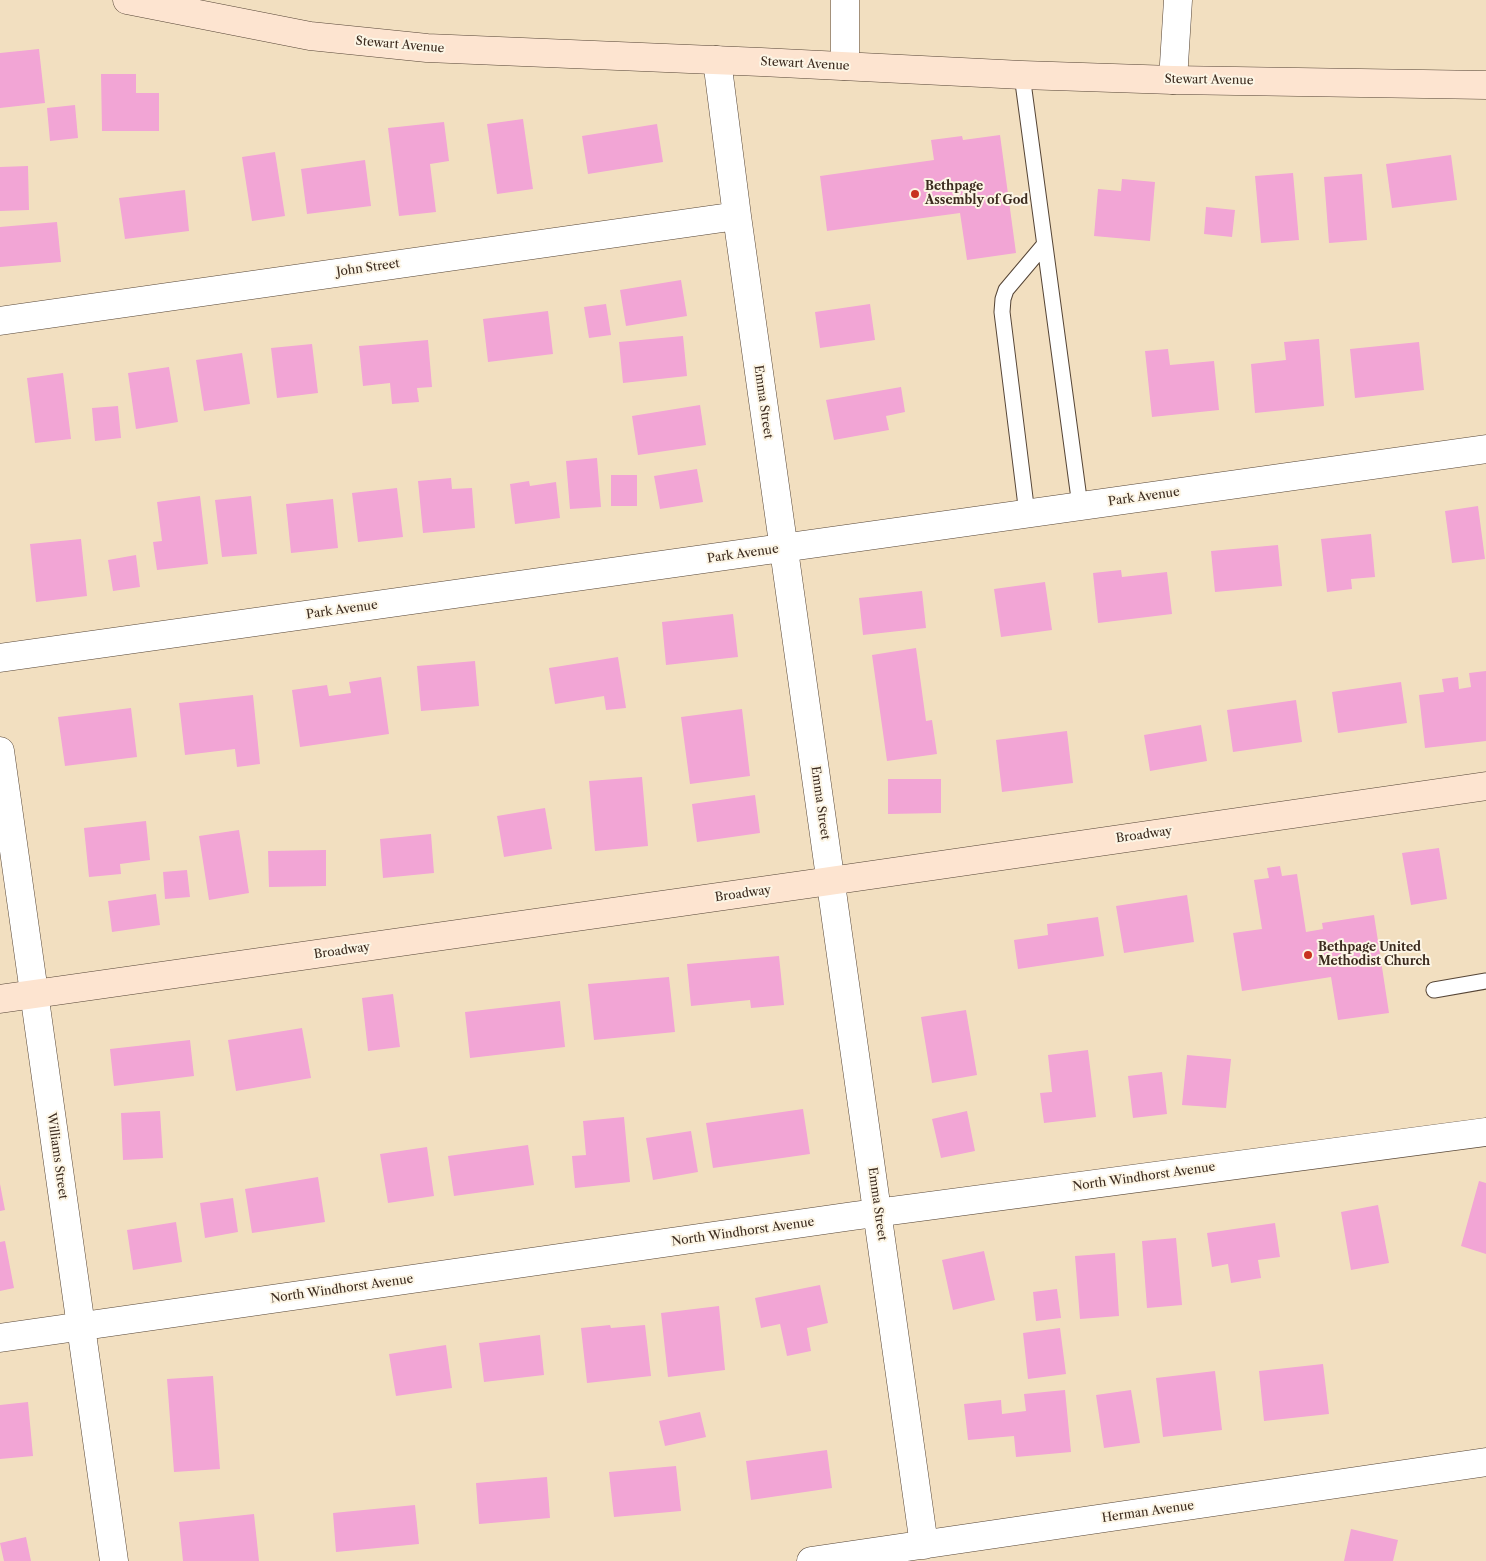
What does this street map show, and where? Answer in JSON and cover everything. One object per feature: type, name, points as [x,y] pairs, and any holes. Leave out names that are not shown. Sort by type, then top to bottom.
[{"type":"main road","name":"Stewart Avenue","points":[[127,0],[310,36],[427,48],[1022,75],[1173,80],[1486,85]]},
{"type":"main road","name":"Broadway","points":[[0,999],[1485,790]]},
{"type":"street","points":[[845,0],[845,66]]},
{"type":"street","points":[[1173,80],[1178,0]]},
{"type":"street","name":"Emma Street","points":[[717,60],[737,216],[924,1545]]},
{"type":"street","name":"John Street","points":[[0,321],[737,216]]},
{"type":"street","name":"Park Avenue","points":[[0,658],[1486,449]]},
{"type":"street","name":"Williams Street","points":[[0,751],[114,1561]]},
{"type":"street","name":"North Windhorst Avenue","points":[[0,1338],[878,1213],[1486,1132]]},
{"type":"street","name":"Herman Avenue","points":[[811,1561],[1486,1462]]},
{"type":"lane","points":[[1022,75],[1080,506]]},
{"type":"lane","points":[[1027,514],[1002,312],[1006,290],[1044,246]]},
{"type":"lane","points":[[1434,990],[1486,981]]},
{"type":"building","points":[[39,49],[45,103],[0,108],[0,53]]},
{"type":"building","points":[[101,74],[136,74],[136,93],[159,93],[159,131],[102,131]]},
{"type":"building","points":[[75,105],[78,138],[50,141],[47,108]]},
{"type":"building","points":[[523,119],[533,189],[497,194],[487,124]]},
{"type":"building","points":[[444,122],[449,161],[430,164],[436,212],[399,216],[388,128]]},
{"type":"building","points":[[657,124],[663,162],[588,174],[582,136]]},
{"type":"building","name":"Bethpage Assembly of God","points":[[1000,135],[1016,253],[967,260],[960,213],[827,231],[820,176],[934,160],[931,140],[962,136],[963,140]]},
{"type":"building","points":[[275,152],[285,216],[252,221],[242,157]]},
{"type":"building","points":[[1451,155],[1457,200],[1392,208],[1386,164]]},
{"type":"building","points":[[365,160],[371,206],[307,214],[301,169]]},
{"type":"building","points":[[28,166],[29,210],[0,211],[0,167]]},
{"type":"building","points":[[1293,173],[1299,240],[1261,243],[1255,176]]},
{"type":"building","points":[[1362,174],[1367,240],[1329,243],[1324,177]]},
{"type":"building","points":[[1122,179],[1155,182],[1150,241],[1094,236],[1098,189],[1121,191]]},
{"type":"building","points":[[185,190],[189,231],[125,239],[119,198]]},
{"type":"building","points":[[1206,207],[1235,210],[1232,237],[1204,234]]},
{"type":"building","points":[[57,222],[61,262],[0,267],[0,227]]},
{"type":"building","points":[[681,280],[687,316],[626,326],[620,290]]},
{"type":"building","points":[[606,304],[611,335],[589,338],[584,307]]},
{"type":"building","points":[[870,304],[875,340],[820,348],[815,312]]},
{"type":"building","points":[[548,311],[553,354],[488,362],[483,319]]},
{"type":"building","points":[[683,336],[687,376],[623,383],[619,342]]},
{"type":"building","points":[[1319,339],[1324,406],[1255,413],[1251,364],[1286,360],[1284,342]]},
{"type":"building","points":[[428,340],[432,387],[417,388],[419,402],[392,404],[390,383],[363,386],[359,346]]},
{"type":"building","points":[[1419,342],[1424,390],[1355,398],[1350,349]]},
{"type":"building","points":[[312,344],[318,393],[277,398],[271,348]]},
{"type":"building","points":[[1168,349],[1170,365],[1214,361],[1219,410],[1152,417],[1145,351]]},
{"type":"building","points":[[242,353],[250,404],[204,411],[196,360]]},
{"type":"building","points":[[169,367],[178,422],[136,429],[128,373]]},
{"type":"building","points":[[63,373],[71,439],[35,443],[27,378]]},
{"type":"building","points":[[901,387],[905,412],[886,416],[889,430],[834,440],[826,400]]},
{"type":"building","points":[[700,405],[706,445],[638,455],[632,416]]},
{"type":"building","points":[[118,406],[121,438],[95,441],[92,408]]},
{"type":"building","points":[[597,458],[601,507],[570,509],[566,461]]},
{"type":"building","points":[[697,469],[703,502],[660,509],[654,476]]},
{"type":"building","points":[[611,475],[637,475],[637,506],[611,506]]},
{"type":"building","points":[[451,478],[452,489],[472,488],[475,528],[423,533],[418,481]]},
{"type":"building","points":[[529,481],[530,486],[556,482],[560,518],[515,524],[510,484]]},
{"type":"building","points":[[397,488],[403,537],[358,542],[352,493]]},
{"type":"building","points":[[200,496],[208,564],[157,570],[153,542],[162,541],[157,502]]},
{"type":"building","points":[[251,496],[257,554],[222,557],[215,500]]},
{"type":"building","points":[[333,499],[338,548],[291,553],[286,504]]},
{"type":"building","points":[[1478,506],[1485,559],[1452,563],[1445,511]]},
{"type":"building","points":[[1371,534],[1375,577],[1351,579],[1352,589],[1327,592],[1321,539]]},
{"type":"building","points":[[81,539],[87,596],[36,602],[30,544]]},
{"type":"building","points":[[1278,545],[1282,586],[1215,592],[1211,551]]},
{"type":"building","points":[[136,555],[140,587],[113,591],[108,560]]},
{"type":"building","points":[[1121,570],[1122,577],[1167,572],[1172,614],[1098,623],[1093,573]]},
{"type":"building","points":[[1045,582],[1052,630],[1001,637],[994,589]]},
{"type":"building","points":[[922,591],[926,628],[863,635],[859,598]]},
{"type":"building","points":[[733,614],[738,657],[666,665],[662,622]]},
{"type":"building","points":[[916,648],[926,721],[932,720],[937,754],[887,761],[872,655]]},
{"type":"building","points":[[618,657],[626,708],[606,710],[604,696],[555,704],[549,668]]},
{"type":"building","points":[[475,661],[479,706],[421,711],[417,666]]},
{"type":"building","points":[[1486,671],[1486,741],[1425,748],[1419,695],[1444,692],[1442,679],[1458,677],[1459,689],[1471,687],[1469,673]]},
{"type":"building","points":[[381,677],[389,734],[300,747],[292,690],[327,685],[329,696],[351,693],[349,682]]},
{"type":"building","points":[[1401,682],[1407,723],[1338,733],[1332,692]]},
{"type":"building","points":[[253,695],[260,764],[237,767],[235,749],[185,755],[179,703]]},
{"type":"building","points":[[1296,700],[1302,742],[1233,752],[1227,710]]},
{"type":"building","points":[[131,708],[137,757],[65,766],[58,717]]},
{"type":"building","points":[[742,709],[750,776],[690,784],[681,717]]},
{"type":"building","points":[[1201,725],[1207,761],[1150,771],[1144,735]]},
{"type":"building","points":[[1067,731],[1073,783],[1002,792],[996,740]]},
{"type":"building","points":[[642,777],[648,846],[595,851],[589,781]]},
{"type":"building","points":[[888,779],[941,779],[941,813],[888,814]]},
{"type":"building","points":[[755,795],[760,833],[697,842],[692,804]]},
{"type":"building","points":[[545,808],[552,849],[504,857],[497,816]]},
{"type":"building","points":[[146,821],[150,860],[120,864],[121,874],[89,877],[84,828]]},
{"type":"building","points":[[239,830],[249,893],[209,900],[199,836]]},
{"type":"building","points":[[431,834],[434,873],[383,878],[380,839]]},
{"type":"building","points":[[1439,848],[1447,899],[1411,905],[1402,853]]},
{"type":"building","points":[[326,850],[326,886],[269,887],[268,851]]},
{"type":"building","name":"Bethpage United Methodist Church","points":[[1280,866],[1282,876],[1297,874],[1306,932],[1323,929],[1322,923],[1374,915],[1389,1013],[1338,1020],[1331,977],[1242,991],[1233,933],[1262,929],[1254,880],[1269,878],[1267,868]]},
{"type":"building","points":[[187,870],[190,897],[165,899],[163,872]]},
{"type":"building","points":[[156,894],[160,925],[112,932],[108,901]]},
{"type":"building","points":[[1187,895],[1194,942],[1124,953],[1116,906]]},
{"type":"building","points":[[1098,917],[1104,956],[1018,969],[1014,940],[1048,935],[1047,924]]},
{"type":"building","points":[[779,956],[784,1005],[751,1008],[750,1000],[691,1006],[687,964]]},
{"type":"building","points":[[669,977],[675,1032],[594,1040],[588,984]]},
{"type":"building","points":[[393,994],[400,1047],[368,1051],[362,998]]},
{"type":"building","points":[[560,1001],[565,1047],[470,1058],[465,1012]]},
{"type":"building","points":[[966,1010],[977,1075],[932,1083],[921,1017]]},
{"type":"building","points":[[302,1028],[311,1078],[236,1091],[228,1040]]},
{"type":"building","points":[[190,1040],[194,1076],[114,1086],[110,1049]]},
{"type":"building","points":[[1088,1050],[1096,1117],[1044,1123],[1040,1093],[1052,1092],[1048,1055]]},
{"type":"building","points":[[1187,1055],[1231,1059],[1226,1108],[1182,1105]]},
{"type":"building","points":[[1162,1072],[1167,1114],[1133,1118],[1128,1076]]},
{"type":"building","points":[[803,1109],[810,1154],[713,1168],[706,1123]]},
{"type":"building","points":[[160,1111],[163,1158],[123,1160],[121,1113]]},
{"type":"building","points":[[967,1111],[975,1151],[941,1158],[932,1119]]},
{"type":"building","points":[[624,1117],[630,1182],[575,1188],[572,1156],[586,1155],[583,1121]]},
{"type":"building","points":[[691,1131],[698,1172],[653,1180],[646,1138]]},
{"type":"building","points":[[528,1145],[534,1185],[454,1196],[448,1156]]},
{"type":"building","points":[[427,1147],[434,1196],[388,1203],[380,1154]]},
{"type":"building","points":[[318,1177],[325,1222],[252,1233],[245,1189]]},
{"type":"building","points":[[1479,1181],[1486,1183],[1486,1254],[1461,1246]]},
{"type":"building","points":[[0,1184],[5,1210],[0,1211]]},
{"type":"building","points":[[233,1198],[238,1232],[205,1238],[200,1203]]},
{"type":"building","points":[[1378,1205],[1389,1263],[1351,1270],[1341,1212]]},
{"type":"building","points":[[176,1222],[182,1262],[133,1270],[127,1230]]},
{"type":"building","points":[[1275,1223],[1280,1257],[1258,1260],[1261,1278],[1231,1283],[1228,1264],[1212,1267],[1207,1233]]},
{"type":"building","points":[[1176,1238],[1182,1305],[1147,1308],[1142,1241]]},
{"type":"building","points":[[5,1241],[14,1288],[0,1291],[0,1242]]},
{"type":"building","points":[[984,1251],[995,1300],[953,1310],[942,1260]]},
{"type":"building","points":[[1115,1253],[1119,1316],[1080,1319],[1075,1256]]},
{"type":"building","points":[[820,1285],[828,1323],[807,1328],[811,1351],[787,1356],[780,1324],[761,1328],[755,1298]]},
{"type":"building","points":[[1057,1289],[1061,1318],[1036,1321],[1033,1292]]},
{"type":"building","points":[[719,1306],[725,1370],[668,1377],[661,1313]]},
{"type":"building","points":[[610,1325],[611,1328],[645,1325],[651,1376],[587,1383],[581,1328]]},
{"type":"building","points":[[1060,1328],[1066,1374],[1028,1379],[1023,1333]]},
{"type":"building","points":[[540,1335],[544,1375],[484,1382],[479,1343]]},
{"type":"building","points":[[446,1345],[452,1388],[396,1396],[389,1354]]},
{"type":"building","points":[[1323,1364],[1329,1414],[1264,1421],[1259,1371]]},
{"type":"building","points":[[1215,1371],[1222,1430],[1163,1437],[1156,1378]]},
{"type":"building","points":[[213,1376],[220,1469],[174,1472],[167,1379]]},
{"type":"building","points":[[1065,1390],[1071,1452],[1016,1457],[1014,1436],[968,1440],[964,1404],[1001,1400],[1002,1414],[1026,1411],[1024,1394]]},
{"type":"building","points":[[1131,1390],[1140,1443],[1104,1448],[1096,1395]]},
{"type":"building","points":[[28,1402],[33,1456],[0,1459],[0,1405]]},
{"type":"building","points":[[700,1412],[706,1437],[665,1446],[659,1421]]},
{"type":"building","points":[[827,1450],[832,1488],[751,1500],[746,1461]]},
{"type":"building","points":[[676,1466],[681,1511],[614,1517],[609,1472]]},
{"type":"building","points":[[547,1477],[550,1518],[479,1524],[476,1483]]},
{"type":"building","points":[[415,1505],[419,1544],[336,1552],[333,1513]]},
{"type":"building","points":[[254,1514],[259,1561],[183,1561],[179,1522]]},
{"type":"building","points":[[1351,1529],[1398,1540],[1393,1561],[1344,1561]]},
{"type":"building","points":[[26,1537],[31,1561],[4,1561],[0,1543]]},
{"type":"place","name":"Bethpage Assembly of God","points":[[915,194]]},
{"type":"place","name":"Bethpage United Methodist Church","points":[[1308,955]]}]
